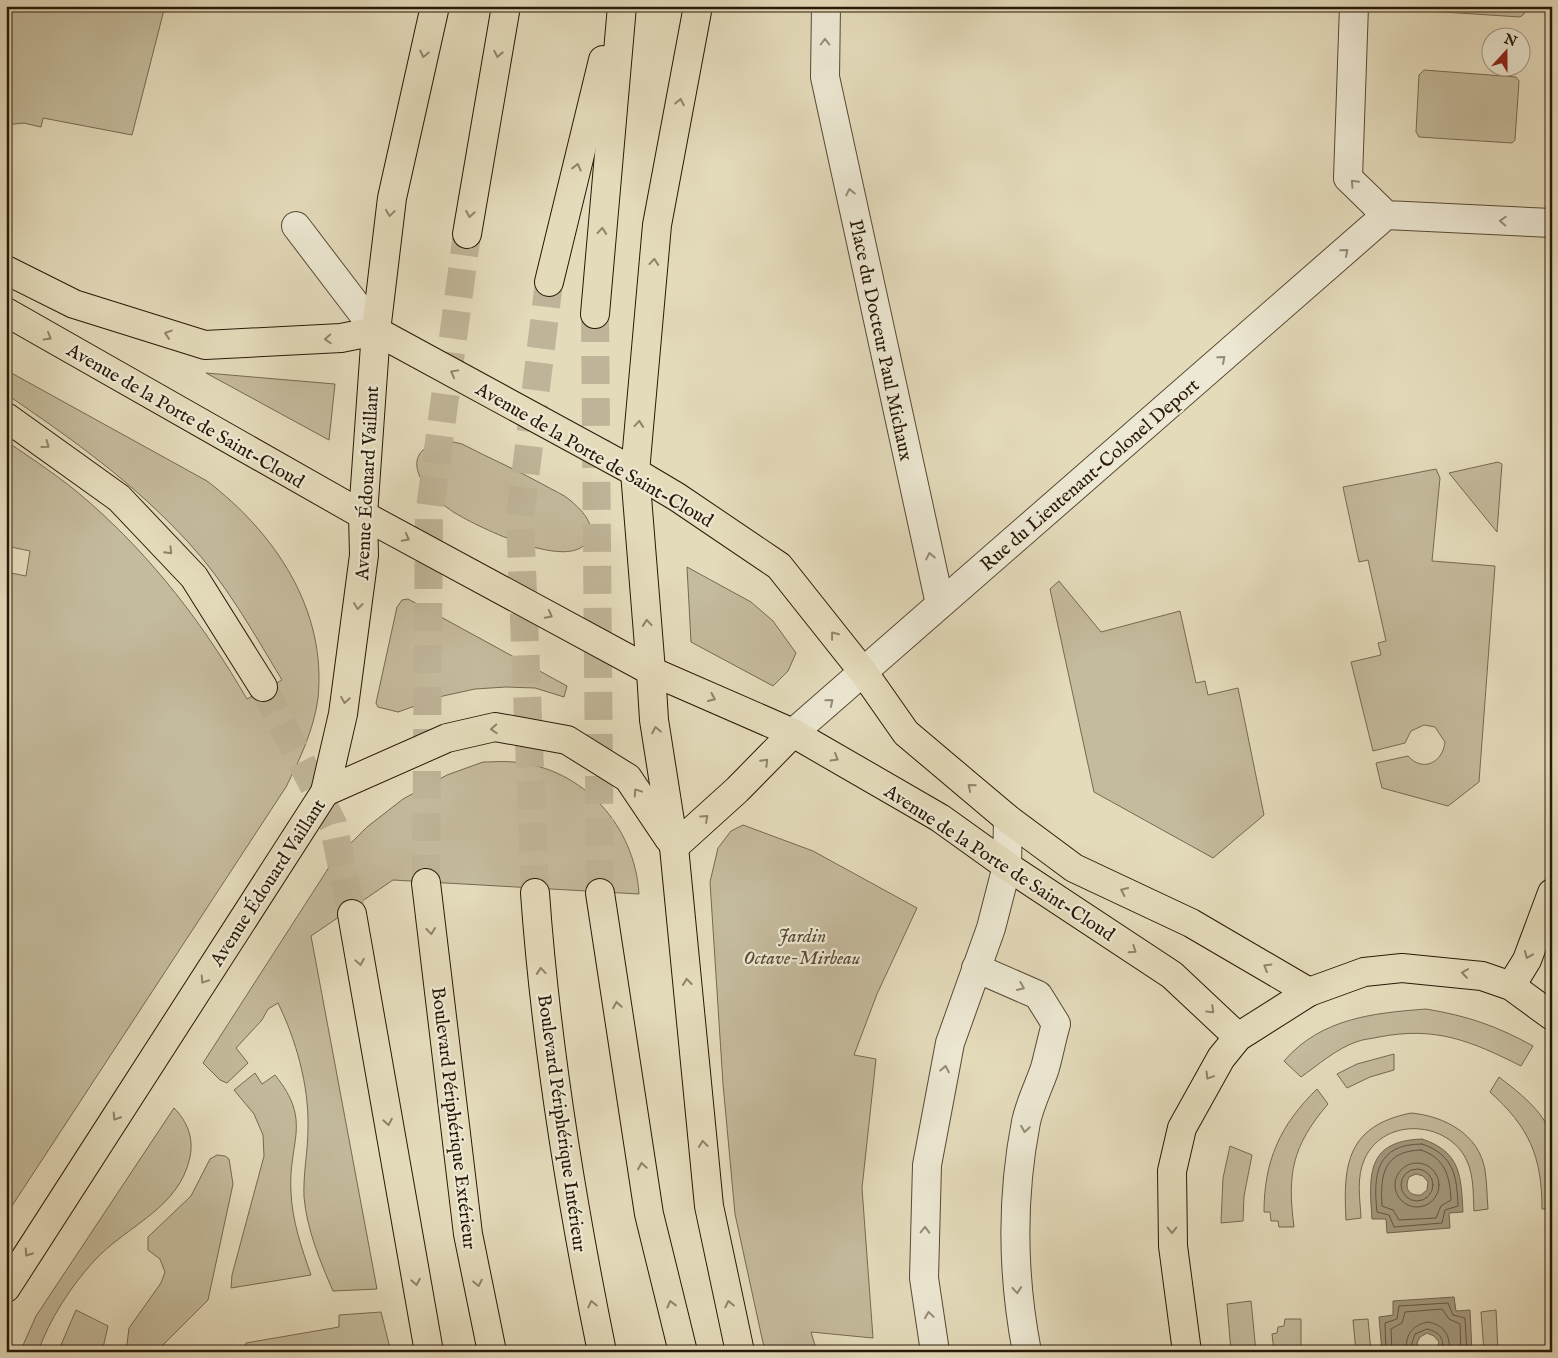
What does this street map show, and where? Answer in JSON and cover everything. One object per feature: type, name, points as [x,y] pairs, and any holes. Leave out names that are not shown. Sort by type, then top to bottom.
[{"type":"main road","name":"Avenue Édouard Vaillant","points":[[6,1288],[325,792],[343,714],[353,652],[364,555],[363,515],[376,331],[392,198],[434,6]]},
{"type":"main road","points":[[467,234],[506,6]]},
{"type":"main road","points":[[549,282],[616,6]]},
{"type":"main road","points":[[595,314],[622,6]]},
{"type":"main road","points":[[698,6],[657,225],[635,472],[654,720],[674,847],[709,1206],[740,1352]]},
{"type":"main road","points":[[6,270],[74,304],[205,345],[341,338],[376,331]]},
{"type":"main road","name":"Avenue de la Porte de Saint-Cloud","points":[[6,312],[363,515],[651,671],[793,733],[940,818],[1008,866],[1172,975],[1238,1037]]},
{"type":"main road","name":"Avenue de la Porte de Saint-Cloud","points":[[376,331],[635,472],[677,497],[778,566],[864,673],[906,733],[1008,819],[1074,868],[1192,923],[1309,992]]},
{"type":"main road","points":[[6,417],[119,498],[194,577],[263,686]]},
{"type":"main road","points":[[325,792],[447,738],[495,727],[567,740],[628,778],[674,847]]},
{"type":"main road","points":[[674,847],[737,790],[793,733]]},
{"type":"main road","name":"Boulevard Périphérique Extérieur","points":[[426,883],[468,1234],[492,1352]]},
{"type":"main road","name":"Boulevard Périphérique Intérieur","points":[[535,893],[540,973],[576,1225],[602,1352]]},
{"type":"main road","points":[[600,893],[649,1214],[683,1352]]},
{"type":"main road","points":[[1512,986],[1527,960],[1552,893]]},
{"type":"main road","points":[[352,914],[428,1352]]},
{"type":"main road","points":[[1187,1352],[1172,1246],[1172,1171],[1182,1128],[1216,1065],[1238,1037],[1309,992],[1364,972],[1402,968],[1482,976],[1512,986],[1552,1016]]},
{"type":"street","name":"Place du Docteur Paul Michaux","points":[[826,6],[825,77],[940,604]]},
{"type":"street","points":[[1354,6],[1348,178],[1386,215],[1552,223]]},
{"type":"street","name":"Rue du Lieutenant-Colonel Deport","points":[[793,733],[864,673],[940,604],[1386,215]]},
{"type":"street","points":[[296,226],[376,331]]},
{"type":"street","points":[[935,1352],[924,1278],[927,1166],[950,1043],[991,928],[1008,866],[1008,819]]},
{"type":"street","points":[[976,968],[1038,994],[1056,1024],[1045,1068],[1026,1120],[1018,1181],[1014,1260],[1019,1309],[1027,1352]]},
{"type":"green space","points":[[6,6],[165,6],[132,135],[43,118],[41,127],[24,123],[6,125]]},
{"type":"green space","points":[[1525,6],[1524,14],[1520,17],[1428,11],[1424,7]]},
{"type":"green space","points":[[1424,70],[1480,74],[1480,78],[1517,78],[1519,81],[1515,140],[1512,143],[1419,137],[1416,132],[1419,75]]},
{"type":"green space","points":[[6,370],[207,481],[231,501],[254,524],[274,549],[291,575],[304,604],[314,634],[319,665],[316,710],[310,732],[286,787],[6,1215],[6,572],[26,576],[30,551],[6,546],[6,441],[79,494],[135,546],[156,569],[195,619],[247,699],[282,680],[227,591],[188,542],[124,481],[55,428],[6,394]]},
{"type":"green space","points":[[206,373],[335,384],[329,440]]},
{"type":"green space","points":[[445,440],[462,444],[524,474],[567,498],[582,512],[589,522],[589,538],[580,548],[565,552],[547,550],[525,545],[504,537],[455,513],[434,496],[425,485],[419,474],[417,464],[420,454],[429,446]]},
{"type":"green space","points":[[1498,462],[1502,464],[1497,532],[1449,473]]},
{"type":"green space","points":[[1436,469],[1440,478],[1432,561],[1495,566],[1479,782],[1448,806],[1382,788],[1376,763],[1408,756],[1420,764],[1431,763],[1440,755],[1445,742],[1435,727],[1424,725],[1411,731],[1405,743],[1373,751],[1351,662],[1381,655],[1378,643],[1386,641],[1368,560],[1359,562],[1343,487]]},
{"type":"green space","points":[[687,567],[751,602],[773,621],[796,653],[788,671],[773,686],[691,642]]},
{"type":"green space","points":[[1059,581],[1101,632],[1180,611],[1196,683],[1205,681],[1208,695],[1238,688],[1264,815],[1213,858],[1094,792],[1050,589]]},
{"type":"green space","points":[[408,599],[567,686],[564,697],[535,688],[506,687],[475,689],[443,696],[398,712],[378,707],[376,703],[397,607],[402,600]]},
{"type":"green space","points":[[483,762],[514,762],[539,767],[562,776],[583,789],[601,805],[616,824],[628,846],[635,869],[639,894],[393,880],[311,936],[377,1289],[333,1291],[323,1268],[308,1221],[304,1197],[308,1112],[304,1079],[296,1047],[278,1003],[268,1009],[262,1020],[236,1048],[248,1063],[227,1083],[220,1080],[203,1063],[333,861],[367,827],[403,799],[447,775]]},
{"type":"green space","name":"Jardin Octave-Mirbeau","points":[[743,825],[813,851],[917,908],[877,994],[854,1055],[876,1059],[862,1188],[873,1338],[811,1332],[817,1352],[765,1352],[735,1214],[723,1084],[710,882],[718,848],[731,831]]},
{"type":"green space","points":[[1426,1009],[1482,1023],[1533,1046],[1521,1066],[1486,1049],[1453,1038],[1418,1033],[1399,1034],[1361,1040],[1349,1045],[1301,1077],[1284,1061],[1314,1035],[1349,1020],[1387,1013]]},
{"type":"green space","points":[[1394,1054],[1394,1070],[1370,1077],[1347,1088],[1337,1074],[1357,1064]]},
{"type":"green space","points":[[255,1073],[262,1084],[275,1075],[293,1106],[296,1132],[291,1174],[293,1214],[311,1275],[231,1288],[232,1275],[264,1156],[263,1135],[254,1114],[234,1090]]},
{"type":"green space","points":[[1499,1077],[1522,1095],[1536,1110],[1551,1135],[1553,1159],[1552,1209],[1542,1209],[1536,1158],[1524,1130],[1490,1092]]},
{"type":"green space","points":[[1317,1089],[1328,1104],[1307,1133],[1295,1161],[1291,1191],[1294,1227],[1279,1227],[1278,1221],[1271,1221],[1270,1212],[1264,1212],[1267,1176],[1271,1160],[1284,1130],[1293,1116]]},
{"type":"green space","points":[[174,1108],[186,1124],[191,1143],[190,1157],[184,1175],[175,1190],[150,1215],[107,1248],[85,1271],[54,1316],[38,1352],[20,1352],[36,1316]]},
{"type":"green space","points":[[1411,1113],[1436,1118],[1447,1123],[1458,1129],[1476,1146],[1485,1170],[1488,1209],[1474,1211],[1471,1173],[1467,1161],[1458,1148],[1446,1138],[1432,1131],[1417,1129],[1401,1130],[1387,1135],[1374,1144],[1365,1158],[1360,1173],[1361,1218],[1346,1220],[1346,1181],[1348,1165],[1353,1150],[1373,1127],[1390,1119]]},
{"type":"green space","points":[[1230,1146],[1252,1155],[1244,1196],[1243,1221],[1221,1223],[1223,1178]]},
{"type":"green space","points":[[217,1155],[225,1156],[229,1159],[233,1184],[208,1300],[156,1352],[126,1352],[129,1328],[161,1283],[165,1272],[160,1259],[148,1250],[148,1237],[191,1196],[210,1159]]},
{"type":"green space","points":[[1251,1301],[1256,1352],[1231,1352],[1227,1304]]},
{"type":"green space","points":[[1552,1303],[1552,1352],[1551,1352],[1548,1304]]},
{"type":"green space","points":[[76,1310],[108,1326],[102,1352],[58,1352]]},
{"type":"green space","points":[[1496,1310],[1498,1352],[1484,1352],[1481,1312]]},
{"type":"green space","points":[[381,1312],[391,1352],[243,1352],[246,1343],[339,1327],[339,1315]]},
{"type":"green space","points":[[1285,1319],[1301,1319],[1301,1352],[1274,1352],[1272,1334],[1277,1333],[1278,1327],[1284,1326]]},
{"type":"green space","points":[[1368,1319],[1371,1352],[1356,1352],[1353,1320]]},
{"type":"water","points":[[1422,1139],[1435,1144],[1452,1158],[1459,1177],[1463,1212],[1449,1213],[1450,1228],[1387,1233],[1386,1219],[1372,1219],[1371,1188],[1375,1163],[1390,1146],[1404,1141]],"holes":[[[1416,1174],[1423,1176],[1428,1182],[1427,1190],[1421,1195],[1411,1193],[1407,1188],[1409,1177]]]},
{"type":"water","points":[[1454,1297],[1456,1311],[1470,1310],[1472,1352],[1435,1352],[1439,1342],[1434,1336],[1427,1333],[1420,1337],[1417,1343],[1419,1352],[1382,1352],[1379,1317],[1393,1315],[1393,1301]]},
{"type":"tunnel","points":[[426,883],[429,516],[467,234]]},
{"type":"tunnel","points":[[535,893],[520,519],[549,282]]},
{"type":"tunnel","points":[[595,314],[600,893]]},
{"type":"tunnel","points":[[263,687],[333,824],[352,914]]}]
